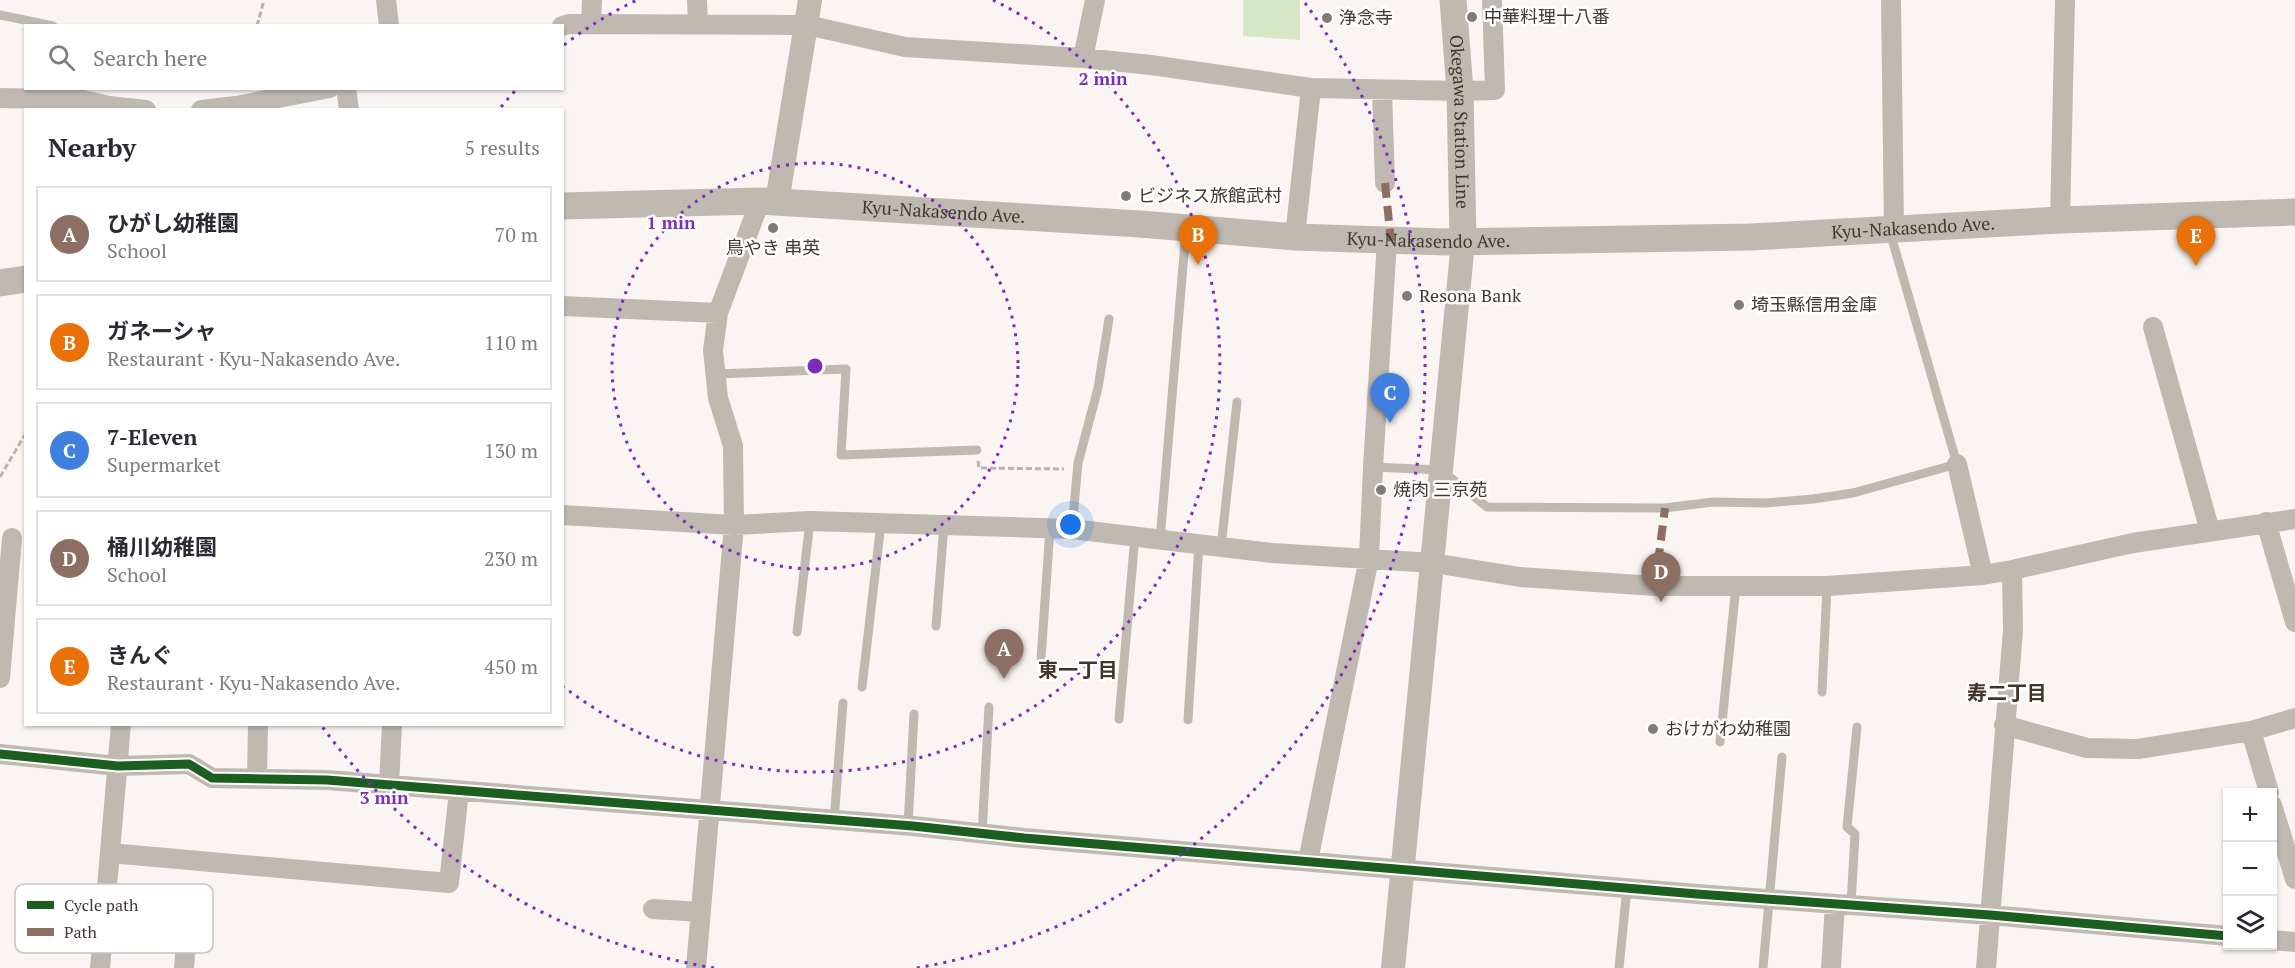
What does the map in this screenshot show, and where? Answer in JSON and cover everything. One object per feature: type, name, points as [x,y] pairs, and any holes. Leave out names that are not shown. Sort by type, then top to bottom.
[{"type":"main road","name":"Okegawa Station Line","points":[[1453,0],[1460,91],[1462,242]]},
{"type":"main road","name":"Kyu-Nakasendo Ave.","points":[[564,206],[769,202],[1295,237],[1462,242],[1751,237],[2060,220],[2295,212]]},
{"type":"main road","points":[[0,283],[24,279]]},
{"type":"street","points":[[386,0],[388,24]]},
{"type":"street","points":[[591,24],[592,0]]},
{"type":"street","points":[[697,0],[698,24]]},
{"type":"street","points":[[696,968],[734,525],[733,446],[718,398],[713,350],[718,313],[769,202],[807,25],[810,0]]},
{"type":"street","points":[[1083,58],[1095,0]]},
{"type":"street","points":[[564,25],[807,25],[905,47],[1083,58],[1151,65],[1311,88],[1460,91],[1496,90],[1492,0]]},
{"type":"street","points":[[1891,0],[1892,230]]},
{"type":"street","points":[[2060,220],[2065,0]]},
{"type":"street","points":[[1295,237],[1311,88]]},
{"type":"street","points":[[346,90],[349,108]]},
{"type":"street","points":[[1382,90],[1385,183]]},
{"type":"street","points":[[212,108],[305,91]]},
{"type":"street","points":[[0,98],[83,100],[118,108]]},
{"type":"street","points":[[1308,861],[1369,558],[1387,241]]},
{"type":"street","points":[[1394,968],[1462,242]]},
{"type":"street","points":[[564,306],[718,313]]},
{"type":"street","points":[[2153,327],[2210,531]]},
{"type":"street","points":[[1957,464],[1983,575]]},
{"type":"street","points":[[564,515],[734,525],[810,521],[1072,529],[1272,553],[1369,558],[1433,564],[1520,577],[1655,586],[1827,586],[1983,575],[2133,543],[2295,519]]},
{"type":"street","points":[[2266,522],[2295,622]]},
{"type":"street","points":[[0,678],[12,538]]},
{"type":"street","points":[[1986,968],[2013,630],[2012,570]]},
{"type":"street","points":[[2004,725],[2087,748],[2138,749],[2251,731],[2295,718]]},
{"type":"street","points":[[107,884],[122,726]]},
{"type":"street","points":[[257,779],[258,726]]},
{"type":"street","points":[[389,785],[392,726]]},
{"type":"street","points":[[2251,731],[2268,788]]},
{"type":"street","points":[[0,754],[118,766],[189,764],[212,778],[327,780],[2223,936]]},
{"type":"street","points":[[110,853],[449,883],[459,791]]},
{"type":"street","points":[[2277,821],[2295,879]]},
{"type":"street","points":[[1831,968],[1843,904]]},
{"type":"street","points":[[653,909],[701,912]]},
{"type":"street","points":[[2277,940],[2295,942]]},
{"type":"street","points":[[100,968],[101,953]]},
{"type":"street","points":[[184,968],[185,953]]},
{"type":"lane","points":[[0,15],[43,24]]},
{"type":"lane","points":[[1160,540],[1186,228]]},
{"type":"lane","points":[[1373,467],[1441,470],[1487,507],[1665,508],[1713,502],[1765,503],[1813,499],[1852,493],[1957,464],[1892,230]]},
{"type":"lane","points":[[1072,529],[1077,469],[1098,388],[1109,320]]},
{"type":"lane","points":[[716,374],[846,369],[841,454],[977,450]]},
{"type":"lane","points":[[1221,547],[1237,402]]},
{"type":"lane","points":[[797,632],[810,521]]},
{"type":"lane","points":[[862,687],[881,523]]},
{"type":"lane","points":[[936,626],[944,525]]},
{"type":"lane","points":[[1041,659],[1050,528]]},
{"type":"lane","points":[[1119,719],[1135,536]]},
{"type":"lane","points":[[1188,720],[1199,544]]},
{"type":"lane","points":[[1720,742],[1736,586]]},
{"type":"lane","points":[[1822,692],[1827,586]]},
{"type":"lane","points":[[834,821],[843,704]]},
{"type":"lane","points":[[982,834],[989,707]]},
{"type":"lane","points":[[908,826],[914,714]]},
{"type":"lane","points":[[1843,904],[1855,834],[1847,827],[1857,727]]},
{"type":"lane","points":[[1763,968],[1782,757]]},
{"type":"lane","points":[[1619,968],[1627,888]]},
{"type":"path","points":[[258,24],[264,0]]},
{"type":"path","points":[[0,477],[24,436]]},
{"type":"path","points":[[977,450],[979,468],[1077,469]]},
{"type":"green space","points":[[1243,0],[1300,0],[1300,40],[1243,36]]},
{"type":"marked path","points":[[1385,183],[1391,241]]},
{"type":"marked path","points":[[1655,586],[1665,508]]},
{"type":"cycle path","points":[[0,754],[118,766],[189,764],[212,778],[327,780],[913,826],[1024,838],[2223,936]]},
{"type":"place","name":"中華料理十八番","points":[[1472,17]]},
{"type":"place","name":"浄念寺","points":[[1327,18]]},
{"type":"place","name":"ビジネス旅館武村","points":[[1126,196]]},
{"type":"place","name":"鳥やき 串英","points":[[773,228]]},
{"type":"place","name":"ガネーシャ","points":[[1198,265]]},
{"type":"place","name":"きんぐ","points":[[2196,266]]},
{"type":"place","name":"Resona Bank","points":[[1407,296]]},
{"type":"place","name":"埼玉縣信用金庫","points":[[1739,305]]},
{"type":"place","name":"7-Eleven","points":[[1390,423]]},
{"type":"place","name":"焼肉 三京苑","points":[[1381,490]]},
{"type":"place","name":"桶川幼稚園","points":[[1661,602]]},
{"type":"place","name":"ひがし幼稚園","points":[[1004,679]]},
{"type":"place","name":"おけがわ幼稚園","points":[[1653,729]]},
{"type":"district","name":"東一丁目","points":[[1078,670]]},
{"type":"district","name":"寿二丁目","points":[[2007,693]]}]
